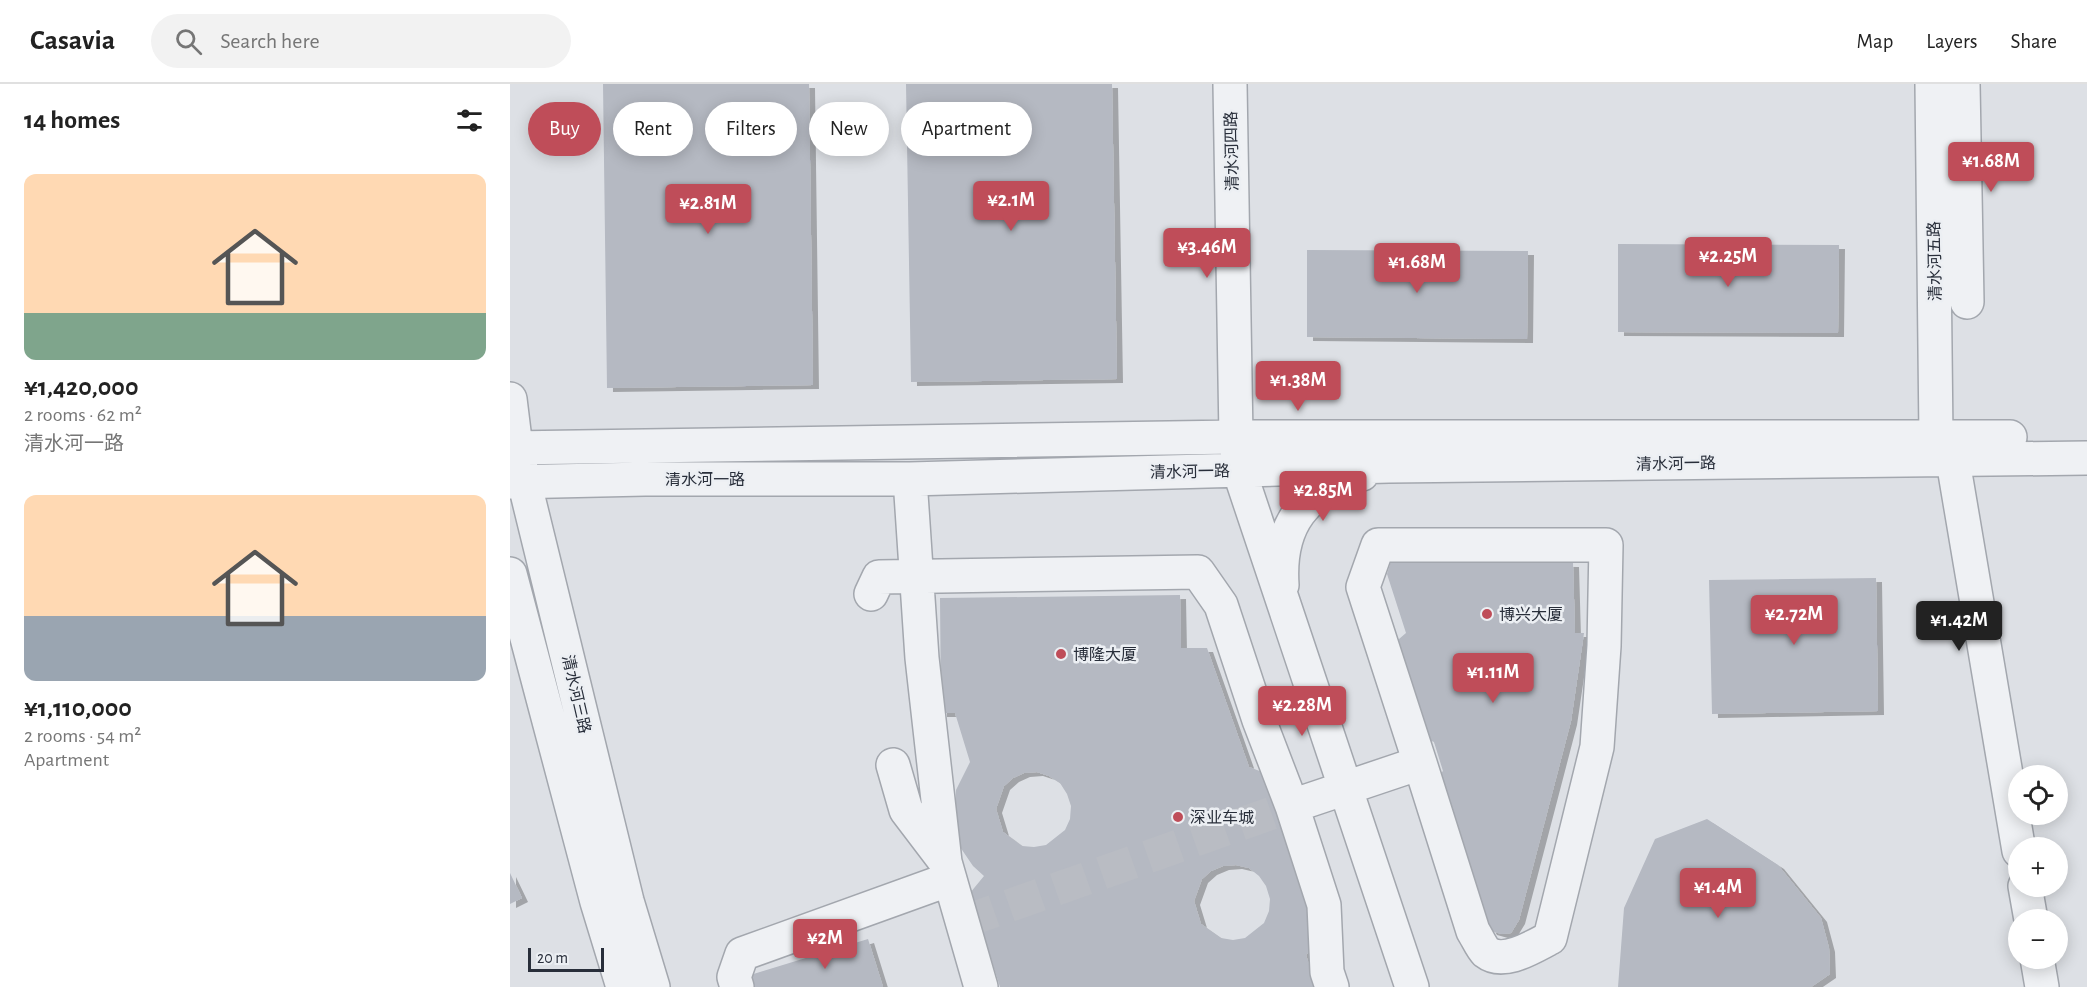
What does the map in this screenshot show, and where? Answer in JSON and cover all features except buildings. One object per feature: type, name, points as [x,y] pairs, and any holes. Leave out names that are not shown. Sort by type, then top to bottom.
[{"type":"street","name":"清水河四路","points":[[1230,84],[1236,437],[1239,470],[1412,987]]},
{"type":"street","name":"清水河五路","points":[[1932,84],[1944,449],[2016,837]]},
{"type":"street","points":[[1963,84],[1967,302]]},
{"type":"street","name":"清水河三路","points":[[510,399],[518,482],[627,901],[654,987]]},
{"type":"street","name":"清水河一路","points":[[518,482],[645,479],[910,479],[1389,466],[1944,449],[2087,436]]},
{"type":"street","name":"清水河一路","points":[[513,448],[1236,437],[1944,449],[2087,458]]},
{"type":"street","points":[[1283,601],[1281,572],[1289,526],[1308,499],[1330,485],[1389,466]]},
{"type":"street","points":[[910,479],[915,575],[947,870],[981,987]]},
{"type":"street","points":[[1378,545],[1606,545],[1604,646],[1597,747],[1550,938],[1519,953],[1502,957],[1486,952],[1473,931],[1420,763],[1363,587],[1378,545]]},
{"type":"street","points":[[871,594],[879,577],[1198,572],[1221,605],[1259,720],[1292,806],[1323,905],[1327,972],[1332,987]]},
{"type":"street","name":"清水河三路","points":[[510,574],[594,891],[623,987]]},
{"type":"street","points":[[1292,806],[1420,763]]},
{"type":"street","points":[[893,765],[906,810],[947,870]]},
{"type":"street","points":[[737,987],[734,977],[742,954],[947,870]]},
{"type":"street","points":[[2039,969],[2042,987]]},
{"type":"tunnel","points":[[963,922],[1292,806]]},
{"type":"place","name":"博兴大厦","points":[[1487,614]]},
{"type":"place","name":"博隆大厦","points":[[1061,654]]},
{"type":"place","name":"深业车城","points":[[1178,817]]}]
